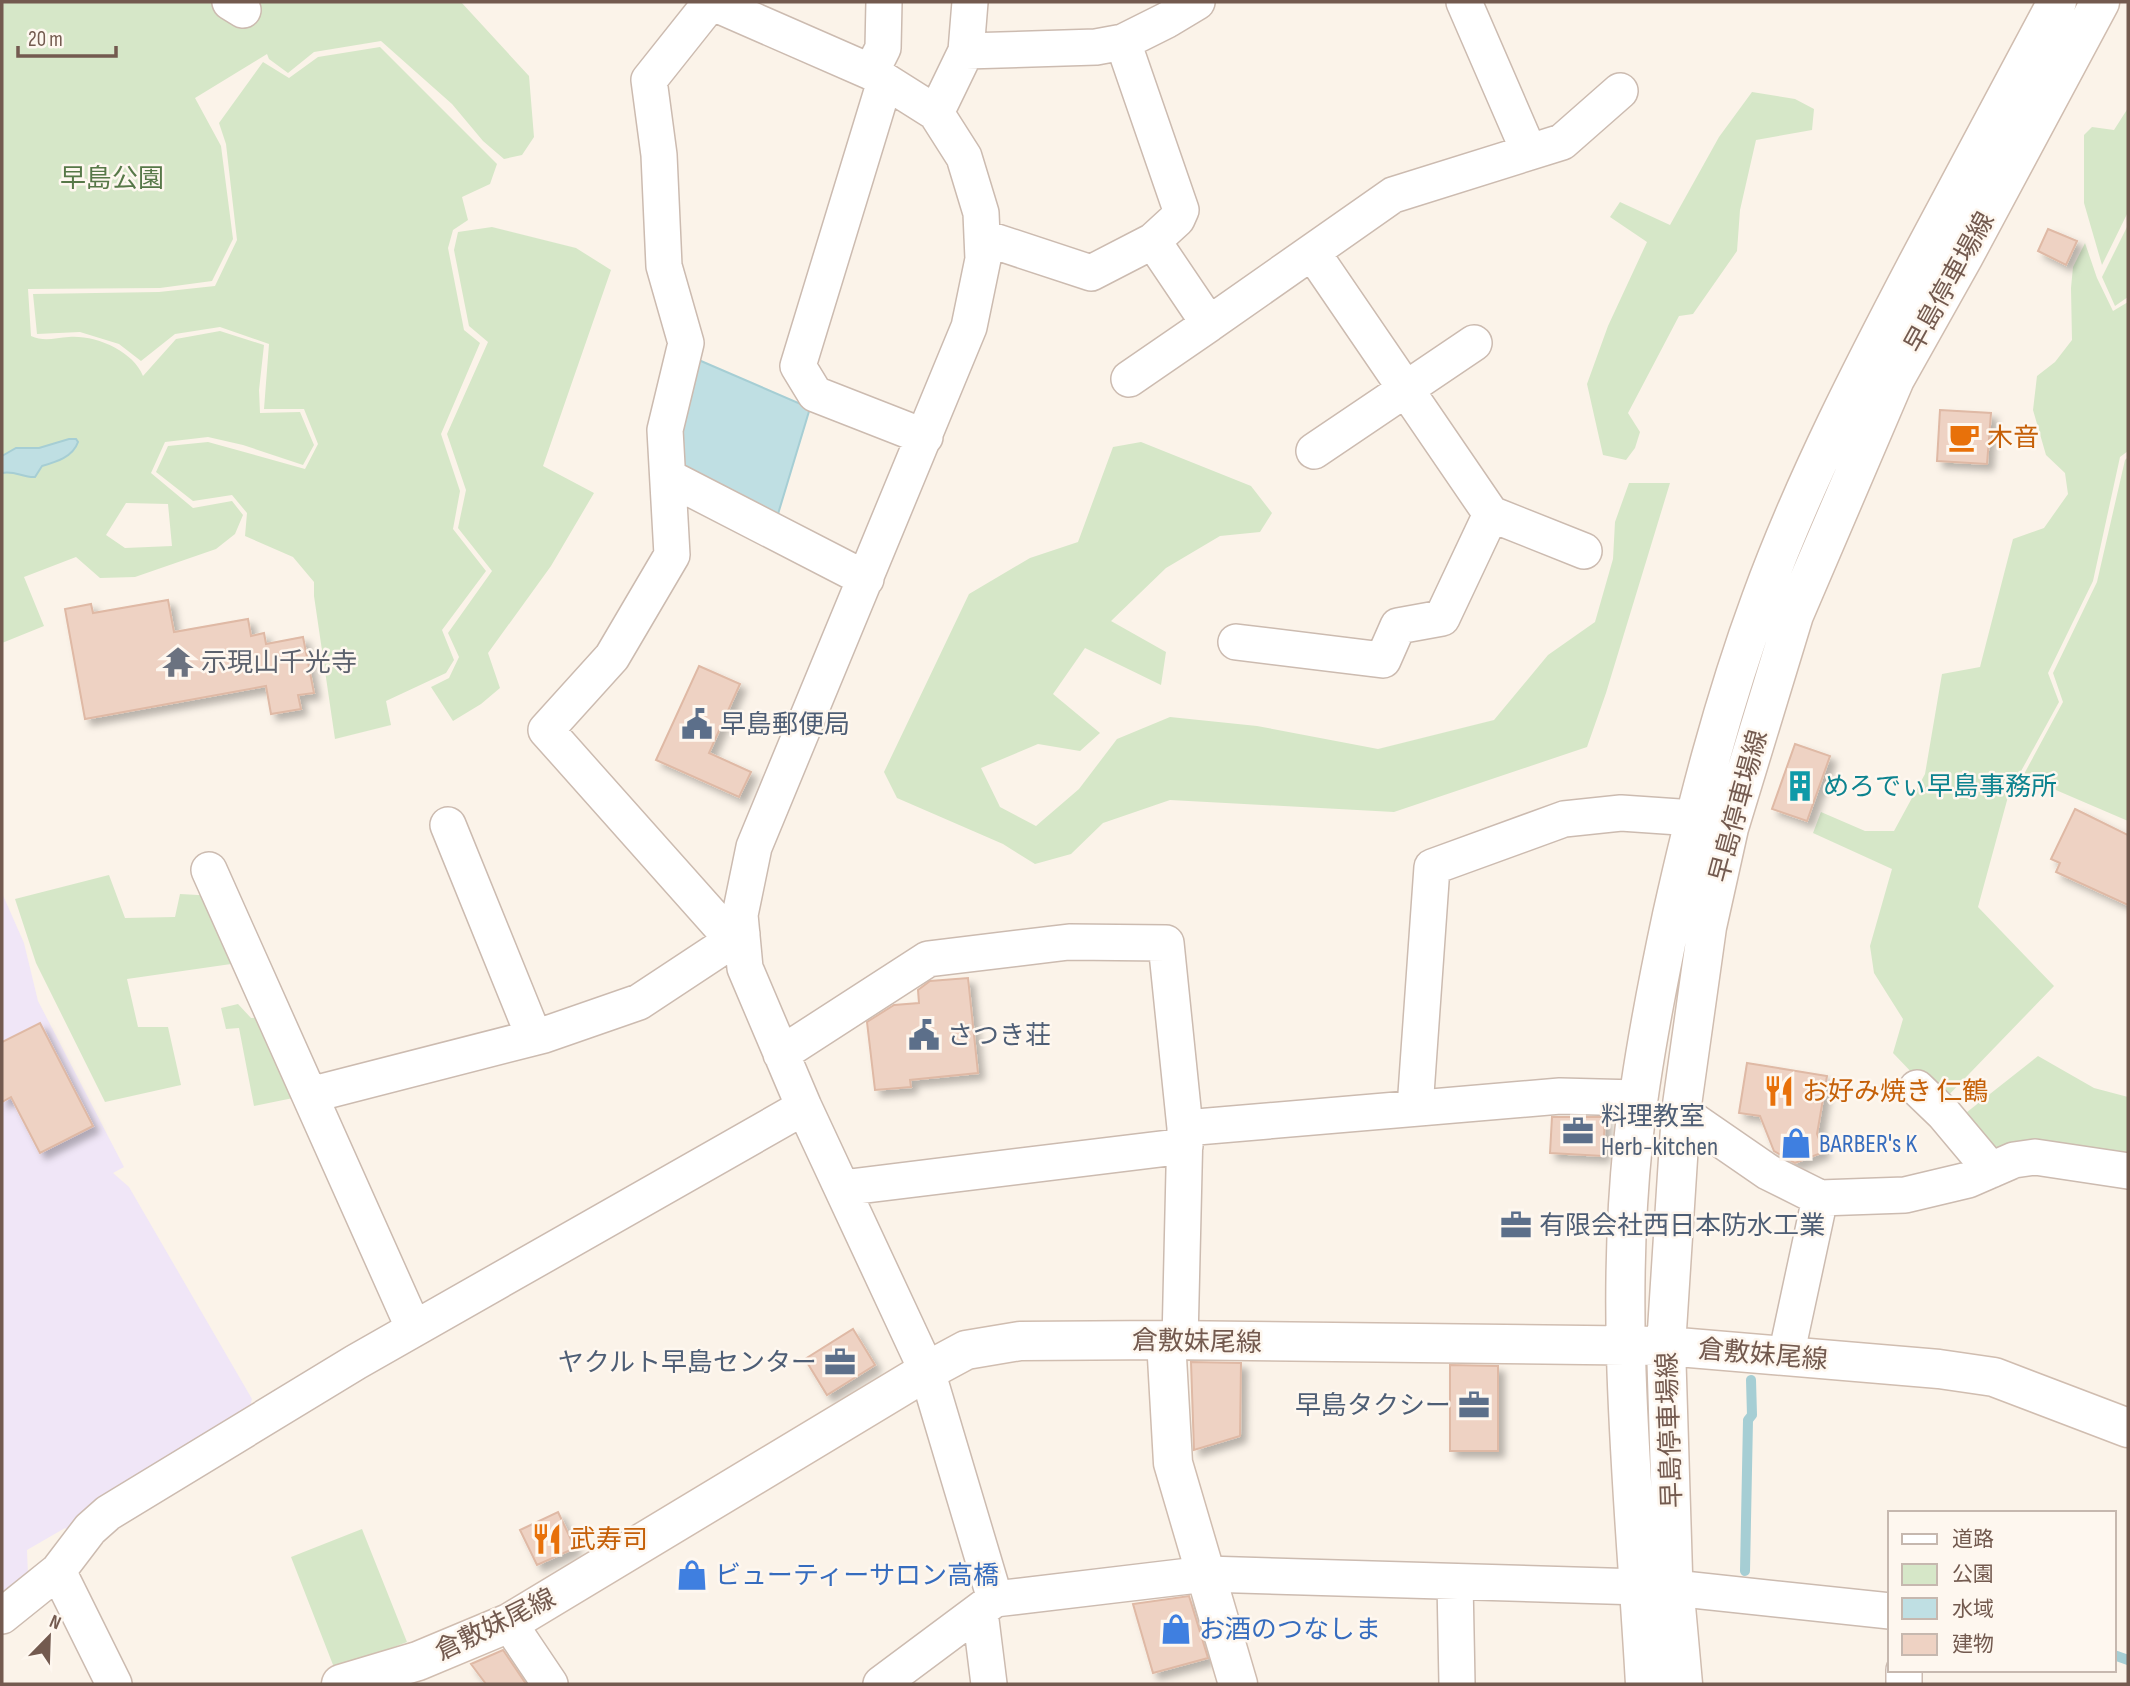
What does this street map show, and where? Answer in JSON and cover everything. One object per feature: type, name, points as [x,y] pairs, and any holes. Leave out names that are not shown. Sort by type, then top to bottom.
[{"type":"main road","name":"早島停車場線","points":[[1684,1684],[1657,1588],[1625,1347],[1625,1260],[1638,1098],[1657,988],[1694,818],[1726,702],[1762,596],[1813,472],[1859,374],[2057,2]]},
{"type":"main road","name":"早島停車場線","points":[[1645,1684],[1657,1588],[1665,1346],[1681,1112],[1709,914],[1729,828],[1794,615],[1895,379],[2100,2]]},
{"type":"main road","name":"倉敷妹尾線","points":[[341,1684],[418,1661],[509,1623],[927,1371],[966,1350],[1020,1341],[1173,1340],[1665,1346],[1939,1368],[1994,1377],[2128,1428]]},
{"type":"main road","points":[[1173,1340],[1173,1463],[1238,1684]]},
{"type":"street","points":[[737,937],[546,730],[612,657],[672,555],[665,430],[686,344],[664,266],[659,155],[649,79],[711,2],[878,77],[936,113],[964,157],[981,213],[983,259],[969,327],[754,847],[737,937],[745,968],[804,1107],[927,1371],[988,1606],[989,1684]]},
{"type":"street","points":[[884,2],[883,48],[878,77],[798,366],[815,394],[925,437]]},
{"type":"street","points":[[936,113],[966,51],[970,2]]},
{"type":"street","points":[[966,51],[1096,47],[1123,42],[1197,2]]},
{"type":"street","points":[[1464,2],[1529,152]]},
{"type":"street","points":[[982,237],[1091,272],[1153,241],[1177,219],[1181,209],[1123,42]]},
{"type":"street","points":[[1129,380],[1393,195],[1562,142],[1620,91]]},
{"type":"street","points":[[1153,241],[1209,324]]},
{"type":"street","points":[[1312,251],[1491,513],[1584,551]]},
{"type":"street","points":[[1314,451],[1474,343]]},
{"type":"street","points":[[668,477],[866,579]]},
{"type":"street","points":[[1236,642],[1383,660],[1398,626],[1442,618],[1491,513]]},
{"type":"street","points":[[1415,1108],[1432,867],[1564,819],[1621,813],[1694,818]]},
{"type":"street","points":[[448,825],[534,1037]]},
{"type":"street","points":[[209,870],[414,1329]]},
{"type":"street","points":[[310,1095],[534,1037],[639,1002],[737,937]]},
{"type":"street","points":[[781,1054],[928,959],[1069,942],[1166,943],[1185,1137],[1173,1340]]},
{"type":"street","points":[[1917,1088],[1944,1114],[1991,1170]]},
{"type":"street","points":[[842,1188],[1185,1137],[1415,1108],[1560,1096],[1638,1098]]},
{"type":"street","points":[[2,1616],[58,1571],[90,1529],[108,1513],[414,1329],[804,1107]]},
{"type":"street","points":[[1681,1112],[1768,1172],[1820,1198],[1905,1195],[1968,1180],[2014,1160],[2035,1157],[2128,1171]]},
{"type":"street","points":[[1786,1356],[1820,1198]]},
{"type":"street","points":[[58,1571],[114,1684]]},
{"type":"street","points":[[881,1684],[988,1606],[1206,1574],[1657,1588],[1888,1611]]},
{"type":"street","points":[[1455,1582],[1457,1684]]},
{"type":"street","points":[[509,1623],[550,1684]]},
{"type":"shaded area","points":[[2,893],[24,943],[38,1001],[124,1167],[113,1173],[129,1187],[252,1399],[246,1420],[72,1533],[65,1528],[27,1550],[28,1575],[2,1597]]},
{"type":"green space","name":"早島公園","points":[[2,2],[461,2],[529,76],[534,137],[522,155],[504,159],[483,141],[452,104],[381,41],[314,52],[288,73],[269,59],[267,54],[195,98],[221,146],[233,239],[212,281],[160,288],[28,289],[31,336],[45,339],[80,337],[102,342],[131,359],[143,376],[176,339],[220,331],[264,345],[259,390],[260,413],[300,412],[314,445],[303,465],[243,445],[208,437],[165,442],[151,473],[193,508],[232,501],[243,515],[235,534],[216,549],[135,577],[100,578],[76,557],[24,577],[44,626],[2,643]],"holes":[[[126,503],[168,504],[172,546],[125,548],[106,535]]]},
{"type":"green space","points":[[380,47],[497,164],[490,184],[462,197],[468,220],[453,230],[448,248],[464,330],[480,343],[441,434],[460,491],[453,529],[486,571],[442,630],[454,660],[446,673],[386,701],[391,725],[335,739],[314,582],[293,557],[245,536],[247,513],[232,495],[193,501],[156,472],[168,446],[208,442],[305,469],[318,444],[304,409],[264,409],[269,344],[220,327],[175,334],[141,361],[119,344],[80,332],[37,334],[33,294],[159,292],[215,286],[237,240],[226,144],[219,123],[263,62],[289,78],[318,57]]},
{"type":"green space","points":[[1752,92],[1795,99],[1814,109],[1812,130],[1756,140],[1740,210],[1737,251],[1693,314],[1679,316],[1628,413],[1640,432],[1635,448],[1626,460],[1603,455],[1587,384],[1608,326],[1647,242],[1610,217],[1620,202],[1670,225],[1719,137]]},
{"type":"green space","points":[[2128,108],[2128,212],[2102,265],[2084,203],[2084,135],[2092,127],[2114,130]]},
{"type":"green space","points":[[2128,225],[2128,297],[2115,306],[2102,277]]},
{"type":"green space","points":[[492,227],[576,248],[611,270],[543,466],[594,493],[551,566],[488,653],[500,688],[481,704],[453,721],[431,687],[449,678],[459,657],[448,633],[492,571],[458,528],[466,490],[447,434],[488,342],[469,326],[454,250],[458,232]]},
{"type":"green space","points":[[2085,243],[2097,278],[2113,311],[2128,302],[2128,451],[2120,457],[2093,581],[2048,673],[2059,702],[2009,793],[1978,907],[2054,986],[1941,1103],[1893,1053],[1903,1019],[1874,973],[1870,946],[1892,869],[1813,833],[1821,812],[1865,831],[1894,831],[1925,774],[1942,674],[1980,667],[2013,539],[2044,528],[2068,494],[2065,473],[2046,455],[2033,410],[2037,376],[2055,362],[2072,340],[2073,267]]},
{"type":"green space","points":[[1141,442],[1251,486],[1272,513],[1260,532],[1220,536],[1166,568],[1111,621],[1166,652],[1161,685],[1085,648],[1053,694],[1100,733],[1080,751],[1038,744],[981,768],[1000,807],[1036,826],[1079,789],[1117,739],[1170,717],[1257,726],[1378,749],[1494,720],[1548,655],[1595,622],[1613,559],[1615,522],[1629,483],[1670,483],[1587,747],[1394,812],[1170,800],[1103,823],[1071,854],[1035,864],[1003,844],[897,798],[884,772],[969,594],[1030,558],[1078,542],[1113,447]]},
{"type":"green space","points":[[2128,457],[2128,821],[2023,776],[2063,702],[2053,673],[2097,582],[2125,460]]},
{"type":"green space","points":[[109,875],[125,918],[175,917],[180,894],[216,896],[238,963],[127,979],[138,1027],[168,1027],[181,1085],[105,1102],[36,963],[15,899]]},
{"type":"green space","points":[[238,1004],[251,1018],[267,1017],[303,1096],[254,1106],[239,1028],[226,1029],[221,1008]]},
{"type":"green space","points":[[2038,1056],[2094,1088],[2128,1097],[2128,1161],[1995,1154],[1962,1116]]},
{"type":"green space","points":[[362,1529],[407,1642],[335,1670],[291,1557]]},
{"type":"water","points":[[694,358],[810,408],[775,524],[677,469]]},
{"type":"water","points":[[76,439],[78,442],[72,452],[58,461],[42,466],[35,477],[2,473],[2,456],[16,448],[39,448]]},
{"type":"building","points":[[2048,229],[2077,241],[2066,265],[2038,251]]},
{"type":"building","points":[[1940,410],[1991,413],[1987,464],[1937,461]]},
{"type":"building","points":[[168,600],[174,632],[248,619],[251,636],[264,633],[266,644],[303,637],[314,693],[298,695],[301,709],[271,714],[266,686],[85,719],[65,609],[91,604],[93,613]]},
{"type":"building","points":[[699,666],[740,684],[709,753],[751,772],[739,797],[656,760]]},
{"type":"building","name":"めろでぃ早島事務所","points":[[1795,744],[1830,756],[1807,821],[1772,809]]},
{"type":"building","points":[[2075,809],[2128,835],[2128,905],[2056,872],[2060,863],[2051,859]]},
{"type":"building","points":[[968,978],[978,1073],[910,1080],[911,1087],[875,1090],[867,1022],[894,1005],[919,1003],[918,990],[930,981]]},
{"type":"building","points":[[40,1023],[93,1126],[40,1153],[11,1097],[2,1102],[2,1042]]},
{"type":"building","points":[[1747,1063],[1827,1076],[1817,1134],[1824,1152],[1795,1163],[1774,1151],[1760,1116],[1739,1113]]},
{"type":"building","points":[[1552,1117],[1605,1117],[1603,1156],[1550,1153]]},
{"type":"building","points":[[853,1329],[875,1365],[827,1395],[805,1359]]},
{"type":"building","points":[[1191,1362],[1241,1363],[1240,1436],[1194,1450]]},
{"type":"building","points":[[1450,1365],[1498,1366],[1498,1451],[1450,1451]]},
{"type":"building","points":[[558,1512],[575,1548],[537,1565],[520,1530]]},
{"type":"building","points":[[1189,1596],[1208,1658],[1153,1673],[1133,1604]]},
{"type":"building","points":[[503,1650],[526,1684],[486,1684],[471,1664]]},
{"type":"waterway","points":[[1745,1571],[1751,1380]]},
{"type":"waterway","points":[[2116,1656],[2128,1660]]},
{"type":"place","name":"木音","points":[[1964,437]]},
{"type":"place","name":"示現山千光寺","points":[[178,662]]},
{"type":"place","name":"早島郵便局","points":[[697,724]]},
{"type":"place","name":"めろでぃ早島事務所","points":[[1800,786]]},
{"type":"place","name":"さつき荘","points":[[924,1035]]},
{"type":"place","name":"お好み焼き 仁鶴","points":[[1779,1091]]},
{"type":"place","name":"料理教室 Herb-kitchen","points":[[1578,1131]]},
{"type":"place","name":"BARBER's K","points":[[1796,1143]]},
{"type":"place","name":"有限会社西日本防水工業","points":[[1516,1225]]},
{"type":"place","name":"ヤクルト早島センター","points":[[840,1362]]},
{"type":"place","name":"早島タクシー","points":[[1474,1405]]},
{"type":"place","name":"武寿司","points":[[547,1539]]},
{"type":"place","name":"ビューティーサロン高橋","points":[[692,1575]]},
{"type":"place","name":"お酒のつなしま","points":[[1176,1629]]}]
